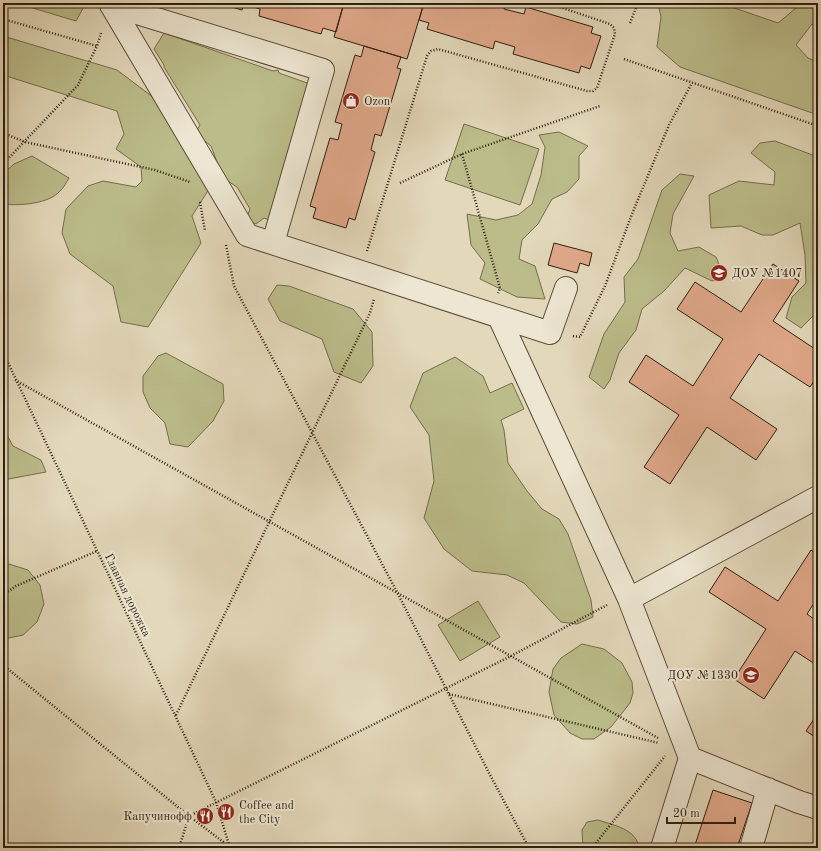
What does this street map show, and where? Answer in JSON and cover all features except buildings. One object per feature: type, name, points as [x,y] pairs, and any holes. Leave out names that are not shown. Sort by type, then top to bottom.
[{"type":"lane","points":[[111,4],[247,235],[550,333],[566,288]]},
{"type":"lane","points":[[111,4],[324,70],[273,243]]},
{"type":"lane","points":[[495,316],[628,597],[682,752],[662,848]]},
{"type":"lane","points":[[628,597],[818,497]]},
{"type":"lane","points":[[682,752],[799,802],[818,808]]},
{"type":"lane","points":[[751,848],[768,789]]},
{"type":"path","points":[[364,254],[368,249],[427,56],[431,51],[438,50],[587,91],[593,91],[597,88],[615,34],[614,28],[610,24],[548,3]]},
{"type":"path","points":[[630,24],[638,3]]},
{"type":"path","points":[[3,19],[97,46],[78,85],[3,164]]},
{"type":"path","points":[[624,59],[818,126]]},
{"type":"path","points":[[550,333],[580,337],[605,286],[632,214],[669,125],[692,83]]},
{"type":"path","points":[[400,183],[462,154],[600,106]]},
{"type":"path","points":[[3,133],[25,142],[155,170],[190,182]]},
{"type":"path","points":[[462,154],[500,288],[495,316]]},
{"type":"path","points":[[238,219],[226,246],[234,286],[397,592],[529,848]]},
{"type":"path","points":[[176,716],[370,313],[381,278]]},
{"type":"path","name":"Главная дорожка","points":[[3,352],[216,802],[230,848]]},
{"type":"path","points":[[15,380],[659,738]]},
{"type":"path","points":[[3,595],[16,586],[97,551]]},
{"type":"path","points":[[179,848],[189,816],[628,597]]},
{"type":"path","points":[[3,665],[230,848]]},
{"type":"path","points":[[449,694],[682,752],[592,848]]},
{"type":"green space","points":[[16,3],[86,3],[76,21]]},
{"type":"green space","points":[[658,3],[720,3],[778,23],[802,3],[818,3],[818,27],[812,24],[796,45],[808,58],[818,62],[818,115],[680,67],[657,47],[661,17]]},
{"type":"green space","points":[[164,33],[273,71],[278,70],[279,73],[310,84],[272,221],[264,218],[256,224],[246,219],[250,209],[237,187],[223,178],[211,146],[195,133],[200,125],[154,49]]},
{"type":"green space","points":[[3,36],[117,70],[174,113],[211,186],[192,216],[201,243],[148,327],[121,322],[113,286],[70,254],[62,233],[66,209],[88,186],[103,181],[136,187],[142,181],[141,167],[116,149],[124,134],[117,111],[3,75]]},
{"type":"green space","points":[[464,124],[539,149],[520,205],[445,180]]},
{"type":"green space","points":[[559,132],[588,146],[579,156],[579,179],[567,192],[552,199],[538,224],[522,240],[519,259],[535,266],[545,299],[517,297],[480,279],[485,263],[471,245],[467,214],[496,220],[518,215],[532,204],[541,175],[545,147],[539,135]]},
{"type":"green space","points":[[775,141],[818,157],[818,311],[801,328],[786,318],[792,297],[806,283],[805,255],[800,223],[773,235],[762,235],[741,226],[711,228],[709,195],[739,181],[774,185],[775,172],[751,153],[760,143]]},
{"type":"green space","points":[[32,156],[69,178],[65,185],[49,199],[17,205],[3,204],[3,174],[14,164]]},
{"type":"green space","points":[[680,174],[694,176],[673,214],[670,233],[678,251],[699,247],[716,257],[724,277],[712,281],[685,268],[664,291],[642,309],[636,330],[619,353],[610,380],[604,389],[589,377],[604,334],[625,302],[624,277],[638,259],[662,190]]},
{"type":"green space","points":[[277,285],[289,286],[353,309],[372,332],[373,366],[361,383],[334,372],[322,339],[280,321],[268,299]]},
{"type":"green space","points":[[166,353],[223,384],[224,401],[213,421],[188,447],[170,444],[165,423],[150,408],[143,392],[143,376],[158,356]]},
{"type":"green space","points":[[455,357],[483,376],[490,393],[512,383],[524,409],[501,420],[504,430],[508,463],[527,491],[542,509],[559,519],[568,534],[591,600],[593,617],[577,624],[561,622],[524,583],[507,575],[472,571],[444,549],[424,518],[434,481],[429,435],[410,407],[423,373]]},
{"type":"green space","points":[[3,428],[13,446],[41,460],[46,472],[3,480]]},
{"type":"green space","points":[[9,564],[28,570],[40,585],[44,604],[37,622],[23,635],[4,639],[3,566]]},
{"type":"green space","points":[[478,601],[500,637],[460,661],[438,625]]},
{"type":"green space","points":[[582,644],[604,649],[622,663],[632,682],[633,693],[630,703],[611,727],[594,739],[582,739],[570,733],[554,715],[549,692],[553,669],[561,658]]},
{"type":"green space","points":[[598,820],[617,826],[629,832],[634,836],[639,848],[583,848],[582,830],[587,822]]},
{"type":"place","name":"Ozon","points":[[351,101]]},
{"type":"place","name":"ДОУ №1407","points":[[719,273]]},
{"type":"place","name":"ДОУ №1330","points":[[751,675]]},
{"type":"place","name":"Coffee and the City","points":[[226,812]]},
{"type":"place","name":"Капучинофф","points":[[205,816]]}]
